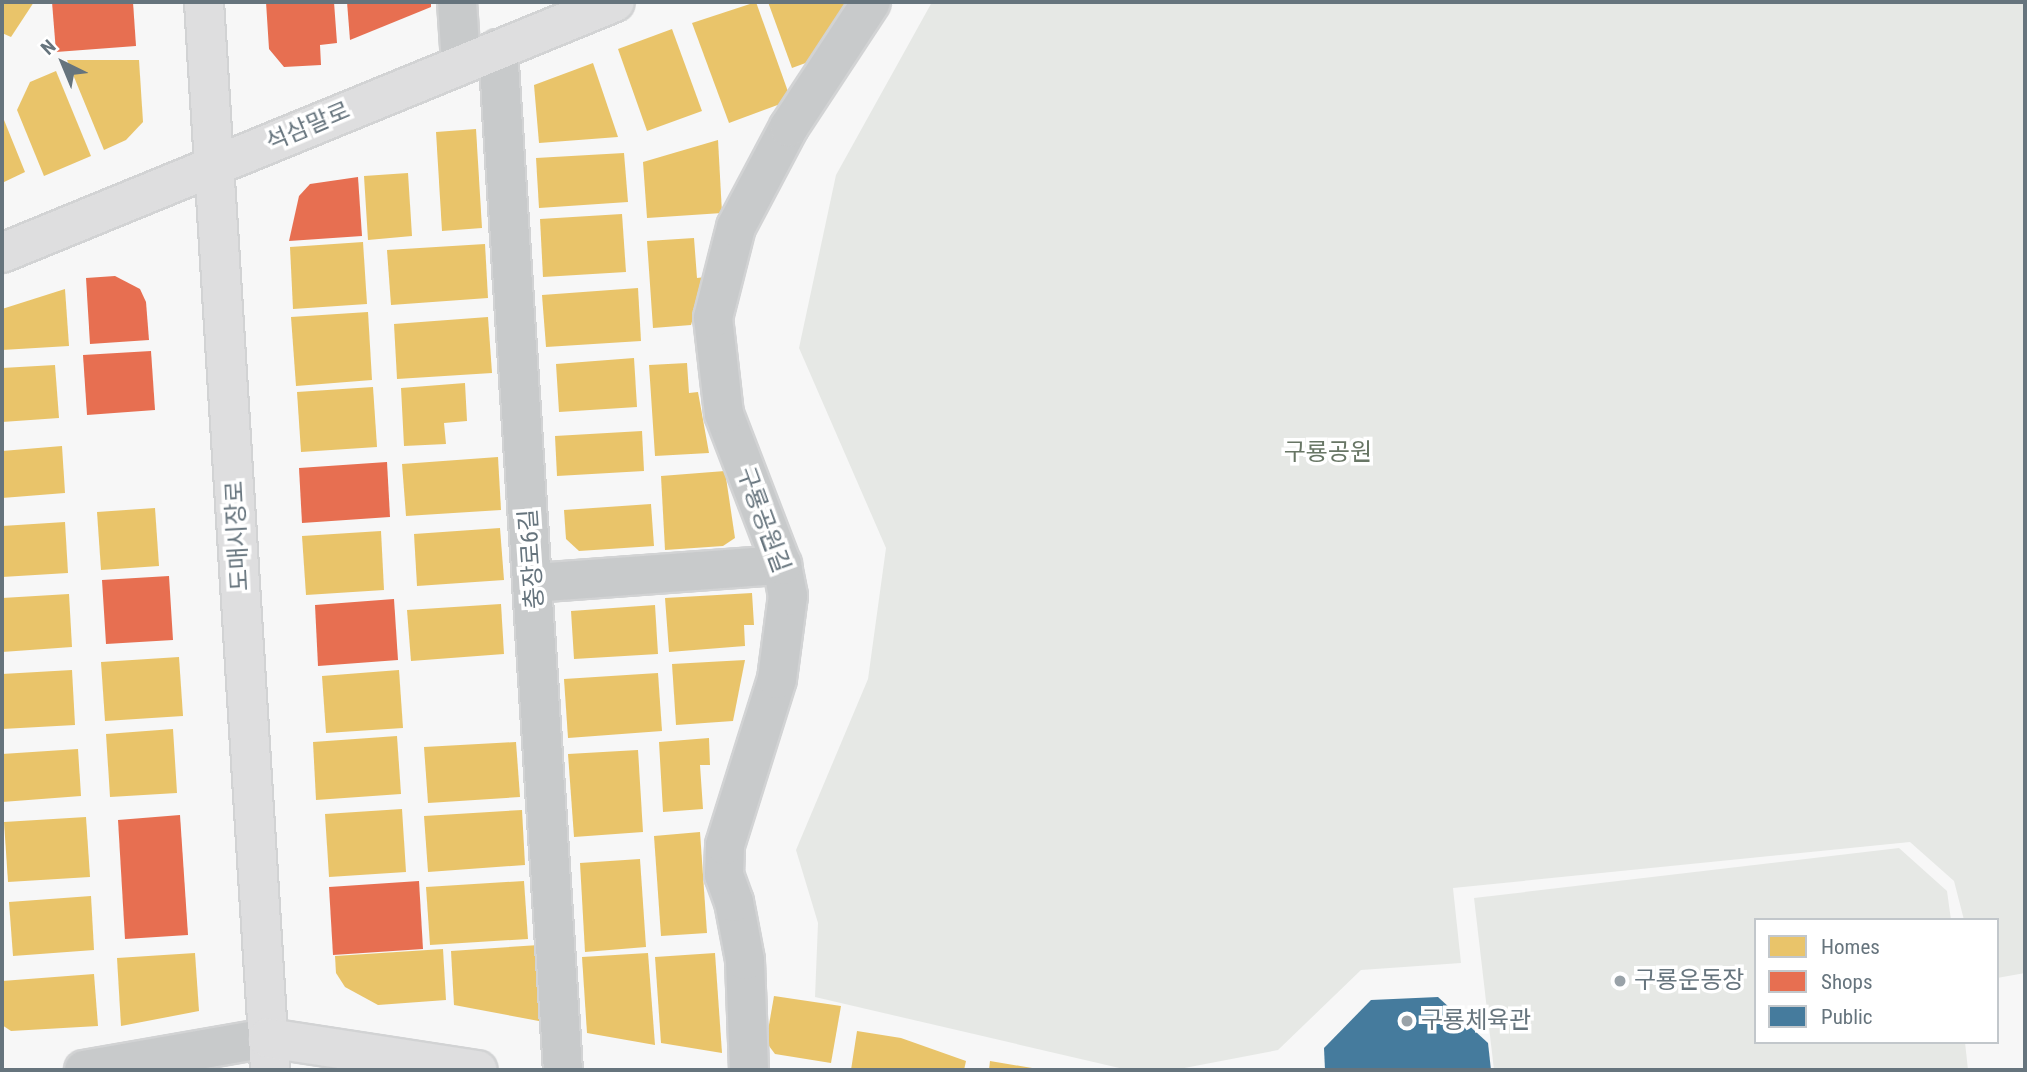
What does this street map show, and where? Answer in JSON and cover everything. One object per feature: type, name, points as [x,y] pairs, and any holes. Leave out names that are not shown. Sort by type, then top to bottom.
[{"type":"street","name":"도매시장로","points":[[204,2],[269,1054]]},
{"type":"street","points":[[457,2],[461,63]]},
{"type":"street","name":"석삼말로","points":[[2,253],[615,2]]},
{"type":"street","name":"구룡공원길","points":[[750,1070],[745,960],[734,902],[724,875],[726,845],[776,679],[788,596],[782,565],[724,414],[713,318],[736,227],[789,127],[871,2]]},
{"type":"street","name":"충장로6길","points":[[498,49],[564,1070]]},
{"type":"street","points":[[534,583],[782,565]]},
{"type":"street","points":[[84,1070],[269,1054],[478,1070]]},
{"type":"green space","name":"구룡공원","points":[[932,2],[2025,2],[2025,973],[1999,978],[1999,918],[1963,918],[1954,881],[1910,842],[1453,888],[1461,963],[1361,970],[1278,1050],[1174,1070],[1128,1070],[815,997],[818,923],[796,850],[868,679],[886,548],[799,348],[836,175]]},
{"type":"green space","name":"구룡운동장","points":[[1899,848],[1947,891],[1951,918],[1754,918],[1754,1044],[1965,1044],[1968,1070],[1494,1070],[1474,898]]},
{"type":"building: Homes","points":[[2,2],[34,2],[11,37],[2,33]]},
{"type":"building: Homes","points":[[756,2],[791,100],[729,123],[692,23]]},
{"type":"building: Homes","points":[[768,2],[849,2],[811,61],[792,68]]},
{"type":"building: Homes","points":[[672,29],[702,111],[647,131],[618,49]]},
{"type":"building: Homes","points":[[67,60],[139,60],[143,122],[126,140],[104,150]]},
{"type":"building: Homes","points":[[593,63],[618,137],[539,143],[534,85]]},
{"type":"building: Homes","points":[[56,71],[91,156],[44,176],[17,110],[30,82]]},
{"type":"building: Homes","points":[[2,115],[25,172],[2,183]]},
{"type":"building: Homes","points":[[476,129],[482,228],[442,231],[436,132]]},
{"type":"building: Homes","points":[[718,140],[722,213],[647,218],[643,162]]},
{"type":"building: Homes","points":[[624,153],[628,202],[539,208],[536,158]]},
{"type":"building: Homes","points":[[408,173],[412,236],[368,240],[364,176]]},
{"type":"building: Homes","points":[[622,214],[626,272],[543,277],[540,219]]},
{"type":"building: Homes","points":[[694,238],[697,278],[705,277],[691,325],[653,328],[647,241]]},
{"type":"building: Homes","points":[[363,242],[367,304],[293,309],[290,247]]},
{"type":"building: Homes","points":[[485,244],[488,298],[391,305],[387,250]]},
{"type":"building: Homes","points":[[638,288],[641,341],[546,347],[542,295]]},
{"type":"building: Homes","points":[[65,289],[69,346],[2,350],[2,309]]},
{"type":"building: Homes","points":[[368,312],[372,380],[296,386],[291,317]]},
{"type":"building: Homes","points":[[488,317],[492,373],[397,379],[394,324]]},
{"type":"building: Homes","points":[[634,358],[637,407],[559,412],[556,364]]},
{"type":"building: Homes","points":[[687,363],[689,393],[698,392],[709,453],[655,456],[649,365]]},
{"type":"building: Homes","points":[[55,365],[59,418],[2,422],[2,368]]},
{"type":"building: Homes","points":[[465,383],[467,421],[444,423],[446,444],[404,446],[401,388]]},
{"type":"building: Homes","points":[[373,387],[377,447],[301,452],[297,392]]},
{"type":"building: Homes","points":[[642,431],[644,471],[557,476],[555,436]]},
{"type":"building: Homes","points":[[62,446],[65,493],[2,498],[2,451]]},
{"type":"building: Homes","points":[[498,457],[501,510],[406,516],[402,464]]},
{"type":"building: Homes","points":[[725,471],[735,538],[723,546],[665,550],[661,476]]},
{"type":"building: Homes","points":[[651,504],[654,546],[579,551],[566,539],[564,510]]},
{"type":"building: Homes","points":[[155,508],[159,566],[101,570],[97,512]]},
{"type":"building: Homes","points":[[65,522],[68,573],[2,577],[2,526]]},
{"type":"building: Homes","points":[[500,528],[504,580],[417,586],[414,534]]},
{"type":"building: Homes","points":[[381,531],[384,590],[306,595],[302,536]]},
{"type":"building: Homes","points":[[752,593],[754,625],[744,625],[745,646],[669,652],[665,598]]},
{"type":"building: Homes","points":[[69,594],[72,647],[2,652],[2,598]]},
{"type":"building: Homes","points":[[501,604],[504,654],[411,661],[407,610]]},
{"type":"building: Homes","points":[[655,605],[658,654],[574,659],[571,611]]},
{"type":"building: Homes","points":[[179,657],[183,716],[105,721],[101,662]]},
{"type":"building: Homes","points":[[745,660],[733,721],[676,725],[672,664]]},
{"type":"building: Homes","points":[[72,670],[75,725],[2,729],[2,674]]},
{"type":"building: Homes","points":[[399,670],[403,728],[326,733],[322,676]]},
{"type":"building: Homes","points":[[658,673],[662,731],[568,738],[564,679]]},
{"type":"building: Homes","points":[[173,729],[177,793],[110,797],[106,734]]},
{"type":"building: Homes","points":[[397,736],[401,794],[316,800],[313,742]]},
{"type":"building: Homes","points":[[709,738],[710,765],[700,765],[703,809],[663,812],[659,742]]},
{"type":"building: Homes","points":[[516,742],[520,797],[428,803],[424,747]]},
{"type":"building: Homes","points":[[78,749],[81,796],[2,802],[2,754]]},
{"type":"building: Homes","points":[[638,750],[643,832],[574,837],[568,754]]},
{"type":"building: Homes","points":[[402,809],[406,872],[329,877],[325,814]]},
{"type":"building: Homes","points":[[522,810],[525,865],[428,872],[424,816]]},
{"type":"building: Homes","points":[[86,817],[90,877],[8,882],[4,822]]},
{"type":"building: Homes","points":[[700,832],[707,933],[661,936],[654,836]]},
{"type":"building: Homes","points":[[640,859],[646,947],[585,952],[580,863]]},
{"type":"building: Homes","points":[[524,881],[528,939],[430,945],[426,887]]},
{"type":"building: Homes","points":[[91,896],[94,950],[13,956],[9,902]]},
{"type":"building: Homes","points":[[539,945],[544,1022],[454,1005],[451,951]]},
{"type":"building: Homes","points":[[443,949],[446,1000],[378,1005],[345,987],[336,973],[335,956]]},
{"type":"building: Homes","points":[[195,953],[199,1011],[121,1026],[117,958]]},
{"type":"building: Homes","points":[[648,953],[655,1045],[587,1033],[582,957]]},
{"type":"building: Homes","points":[[715,953],[722,1053],[661,1043],[655,957]]},
{"type":"building: Homes","points":[[94,974],[98,1026],[11,1031],[2,1025],[2,981]]},
{"type":"building: Homes","points":[[774,996],[841,1006],[831,1063],[775,1054],[766,1042]]},
{"type":"building: Homes","points":[[857,1031],[901,1038],[966,1061],[964,1070],[851,1070]]},
{"type":"building: Homes","points":[[990,1061],[1038,1069],[1038,1070],[989,1070]]},
{"type":"building: Shops","points":[[52,2],[133,2],[136,46],[56,52]]},
{"type":"building: Shops","points":[[266,2],[334,2],[337,43],[320,45],[321,65],[284,67],[269,49]]},
{"type":"building: Shops","points":[[347,2],[431,2],[431,7],[350,40]]},
{"type":"building: Shops","points":[[358,177],[362,236],[289,241],[299,196],[310,184]]},
{"type":"building: Shops","points":[[115,276],[140,289],[146,302],[149,340],[90,344],[86,278]]},
{"type":"building: Shops","points":[[151,351],[155,410],[87,415],[83,355]]},
{"type":"building: Shops","points":[[387,462],[390,517],[302,523],[299,468]]},
{"type":"building: Shops","points":[[169,576],[173,640],[106,644],[102,580]]},
{"type":"building: Shops","points":[[394,599],[398,660],[318,666],[315,605]]},
{"type":"building: Shops","points":[[180,815],[188,935],[125,939],[118,820]]},
{"type":"building: Shops","points":[[419,881],[423,949],[333,955],[329,887]]},
{"type":"building: Public","name":"구룡체육관","points":[[1438,997],[1488,1043],[1491,1070],[1325,1070],[1324,1048],[1371,1000]]},
{"type":"place","name":"구룡운동장","points":[[1620,981]]},
{"type":"place","name":"구룡체육관","points":[[1407,1021]]}]
